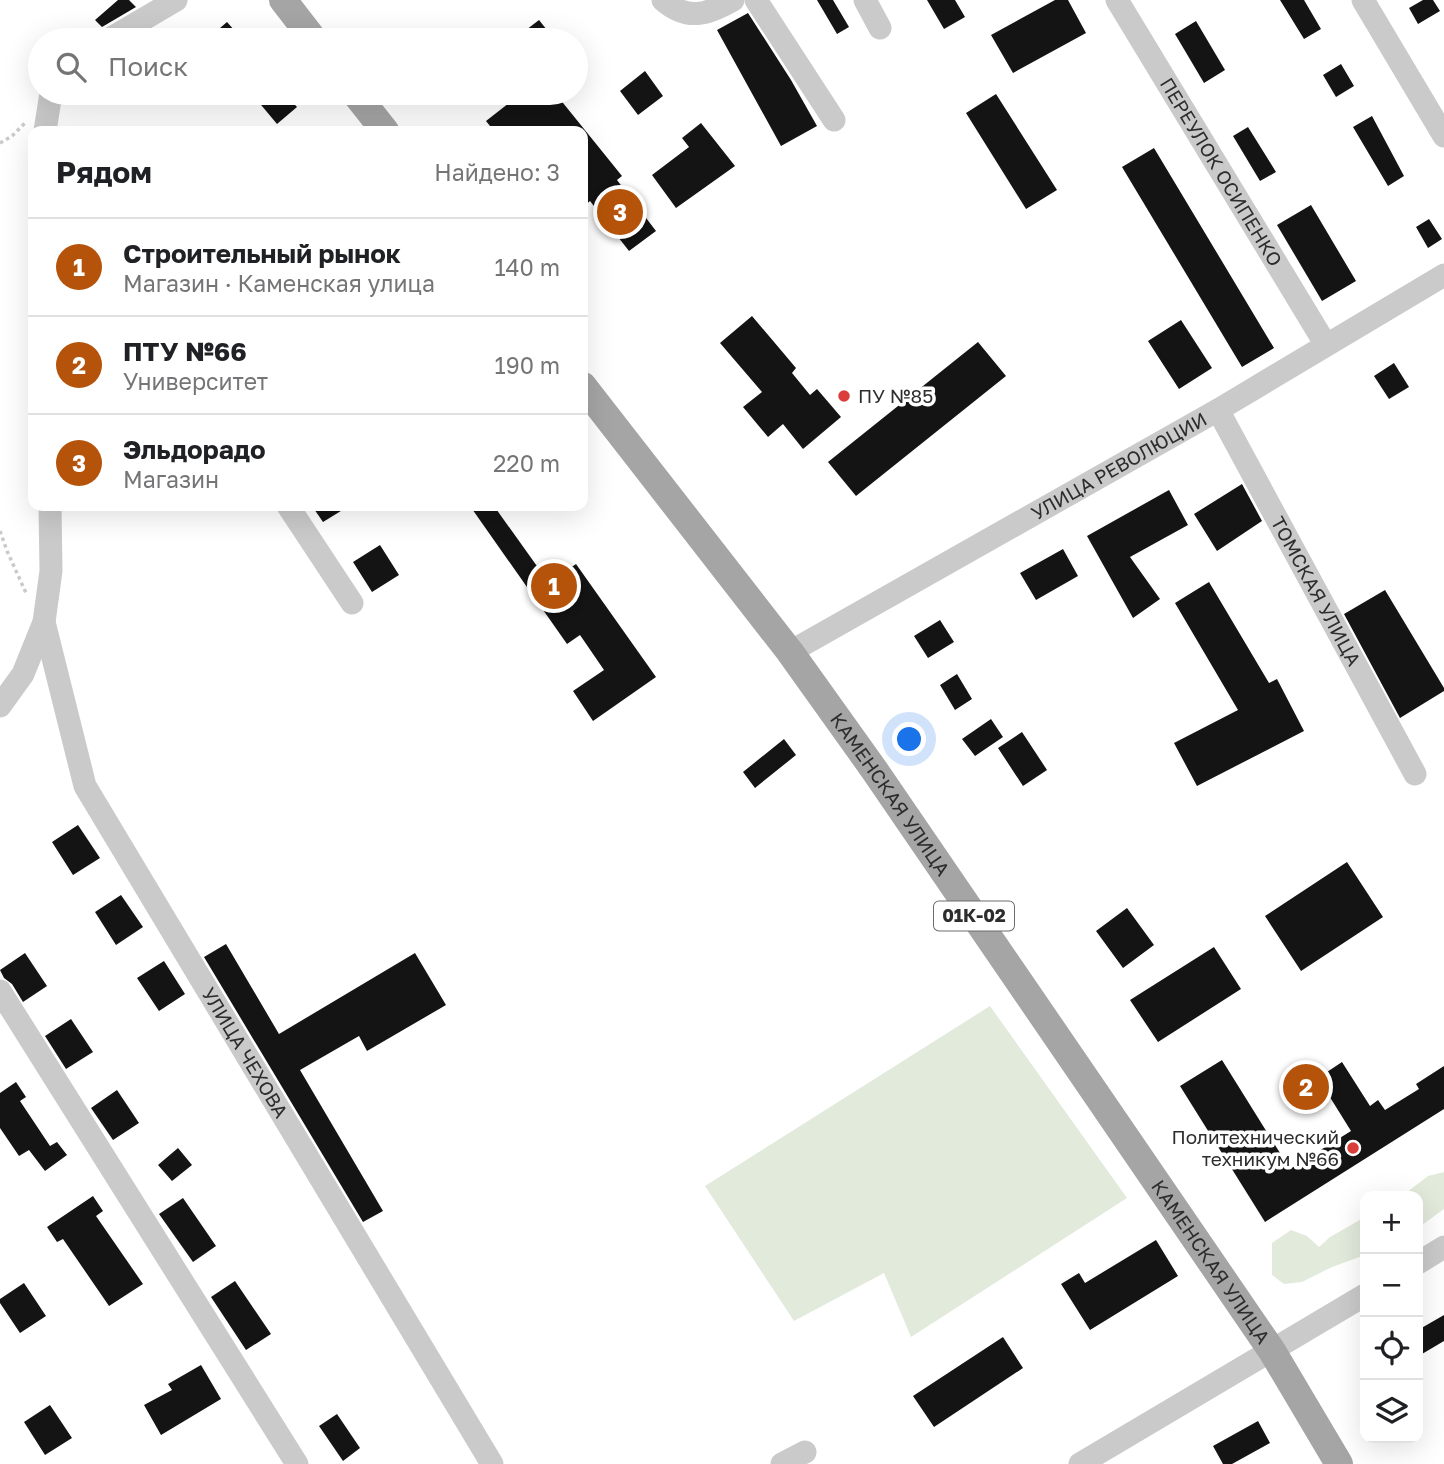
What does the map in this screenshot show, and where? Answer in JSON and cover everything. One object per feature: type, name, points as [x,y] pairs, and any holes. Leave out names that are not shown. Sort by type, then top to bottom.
[{"type":"main road","points":[[283,0],[305,28]]},
{"type":"main road","points":[[364,105],[381,126]]},
{"type":"main road","name":"КАМЕНСКАЯ УЛИЦА","points":[[588,392],[790,652],[883,783],[1272,1351],[1339,1464]]},
{"type":"street","points":[[128,28],[176,0]]},
{"type":"street","points":[[663,0],[681,14],[709,13],[733,0]]},
{"type":"street","points":[[756,0],[834,120]]},
{"type":"street","points":[[865,0],[880,28]]},
{"type":"street","name":"ПЕРЕУЛОК ОСИПЕНКО","points":[[1117,0],[1326,345]]},
{"type":"street","points":[[1374,4],[1444,136]]},
{"type":"street","points":[[46,126],[49,105]]},
{"type":"street","name":"УЛИЦА РЕВОЛЮЦИИ","points":[[790,652],[1218,410],[1444,275]]},
{"type":"street","name":"ТОМСКАЯ УЛИЦА","points":[[1218,410],[1415,774]]},
{"type":"street","points":[[0,706],[23,674],[44,622],[51,571],[50,511]]},
{"type":"street","points":[[291,511],[352,603]]},
{"type":"street","name":"УЛИЦА ЧЕХОВА","points":[[44,622],[85,786],[492,1464]]},
{"type":"street","points":[[0,991],[297,1464]]},
{"type":"street","points":[[1423,1260],[1444,1247]]},
{"type":"street","points":[[1080,1464],[1360,1297]]},
{"type":"street","points":[[782,1464],[805,1452]]},
{"type":"path","points":[[0,531],[21,584],[44,622]]},
{"type":"shaded area","points":[[990,1006],[1127,1198],[911,1337],[884,1273],[794,1321],[705,1186]]},
{"type":"shaded area","points":[[1444,1172],[1444,1209],[1423,1224],[1423,1191],[1408,1191],[1428,1176]]},
{"type":"shaded area","points":[[1360,1220],[1360,1257],[1302,1282],[1284,1284],[1272,1275],[1272,1243],[1291,1230],[1307,1236],[1319,1247],[1330,1237]]},
{"type":"building","points":[[118,0],[129,0],[136,7],[102,27],[95,20]]},
{"type":"building","points":[[817,0],[833,0],[849,27],[837,34]]},
{"type":"building","points":[[927,0],[955,0],[965,17],[944,29]]},
{"type":"building","points":[[1055,0],[1068,0],[1086,33],[1013,73],[991,35]]},
{"type":"building","points":[[1280,0],[1304,0],[1321,29],[1304,39]]},
{"type":"building","points":[[1423,0],[1433,0],[1440,11],[1418,24],[1409,8]]},
{"type":"building","points":[[748,13],[817,126],[781,146],[717,30]]},
{"type":"building","points":[[539,20],[545,28],[529,28]]},
{"type":"building","points":[[1196,21],[1225,70],[1204,83],[1175,34]]},
{"type":"building","points":[[227,22],[232,28],[220,28]]},
{"type":"building","points":[[1341,64],[1354,86],[1336,97],[1323,75]]},
{"type":"building","points":[[645,71],[663,96],[638,115],[620,91]]},
{"type":"building","points":[[996,94],[1057,190],[1026,209],[966,113]]},
{"type":"building","points":[[261,105],[295,105],[297,107],[277,124]]},
{"type":"building","points":[[507,105],[565,105],[582,126],[490,126],[486,121]]},
{"type":"building","points":[[1372,116],[1404,176],[1388,186],[1353,127]]},
{"type":"building","points":[[701,123],[735,166],[676,208],[652,175],[689,147],[682,138]]},
{"type":"building","points":[[1248,127],[1276,172],[1260,181],[1233,136]]},
{"type":"building","points":[[588,134],[622,176],[617,180],[656,231],[629,251],[590,201],[588,203]]},
{"type":"building","points":[[1154,148],[1274,348],[1242,367],[1122,167]]},
{"type":"building","points":[[1311,205],[1356,281],[1322,301],[1277,225]]},
{"type":"building","points":[[1429,219],[1442,239],[1428,248],[1416,227]]},
{"type":"building","points":[[752,316],[796,368],[792,373],[810,395],[817,389],[841,417],[803,449],[783,424],[768,437],[743,407],[762,392],[720,343]]},
{"type":"building","points":[[1181,320],[1212,368],[1179,389],[1148,341]]},
{"type":"building","points":[[978,342],[1006,376],[856,496],[828,462]]},
{"type":"building","points":[[1394,363],[1409,387],[1389,399],[1374,376]]},
{"type":"building","points":[[1242,484],[1262,521],[1217,551],[1194,514]]},
{"type":"building","points":[[1169,490],[1188,525],[1130,557],[1160,599],[1133,618],[1087,536]]},
{"type":"building","points":[[315,511],[341,511],[323,522]]},
{"type":"building","points":[[474,511],[498,511],[549,583],[576,564],[656,677],[593,721],[573,691],[604,670],[580,635],[567,644]]},
{"type":"building","points":[[380,545],[399,575],[372,592],[353,562]]},
{"type":"building","points":[[1063,549],[1078,576],[1036,600],[1020,573]]},
{"type":"building","points":[[1209,582],[1269,683],[1277,679],[1304,731],[1197,786],[1174,743],[1238,710],[1175,603]]},
{"type":"building","points":[[1385,590],[1444,688],[1444,691],[1400,718],[1344,614]]},
{"type":"building","points":[[940,620],[954,642],[928,658],[914,636]]},
{"type":"building","points":[[957,674],[972,699],[955,710],[940,685]]},
{"type":"building","points":[[991,719],[1003,737],[975,756],[962,739]]},
{"type":"building","points":[[1022,732],[1047,770],[1023,786],[998,748]]},
{"type":"building","points":[[784,739],[796,755],[755,788],[743,772]]},
{"type":"building","points":[[78,825],[100,858],[73,875],[52,842]]},
{"type":"building","points":[[1347,862],[1383,917],[1301,971],[1265,916]]},
{"type":"building","points":[[121,895],[143,927],[116,945],[95,912]]},
{"type":"building","points":[[1127,908],[1154,945],[1123,968],[1096,931]]},
{"type":"building","points":[[226,944],[279,1034],[415,953],[446,1005],[367,1051],[359,1036],[300,1070],[383,1211],[363,1222],[204,957]]},
{"type":"building","points":[[1214,947],[1241,989],[1158,1042],[1130,1000]]},
{"type":"building","points":[[25,953],[47,986],[23,1002],[0,970]]},
{"type":"building","points":[[164,961],[185,994],[159,1011],[137,978]]},
{"type":"building","points":[[71,1019],[93,1052],[66,1069],[45,1036]]},
{"type":"building","name":"Политехнический техникум №66","points":[[1222,1060],[1290,1169],[1351,1131],[1318,1078],[1342,1062],[1370,1106],[1378,1100],[1385,1110],[1419,1089],[1416,1084],[1444,1066],[1444,1109],[1265,1222],[1180,1086]]},
{"type":"building","points":[[16,1082],[26,1097],[20,1101],[50,1146],[57,1142],[67,1155],[45,1171],[29,1150],[19,1156],[0,1128],[0,1093]]},
{"type":"building","points":[[117,1090],[139,1123],[113,1140],[91,1108]]},
{"type":"building","points":[[178,1148],[192,1165],[172,1181],[158,1165]]},
{"type":"building","points":[[93,1196],[103,1211],[96,1216],[143,1284],[109,1306],[63,1239],[57,1242],[47,1227]]},
{"type":"building","points":[[183,1198],[216,1246],[193,1262],[159,1214]]},
{"type":"building","points":[[1156,1240],[1178,1276],[1090,1330],[1061,1284],[1079,1273],[1085,1283]]},
{"type":"building","points":[[235,1281],[271,1334],[246,1350],[211,1297]]},
{"type":"building","points":[[24,1283],[46,1316],[20,1333],[0,1299]]},
{"type":"building","points":[[1444,1315],[1444,1341],[1423,1353],[1423,1327]]},
{"type":"building","points":[[1003,1337],[1023,1368],[934,1427],[913,1396]]},
{"type":"building","points":[[201,1365],[221,1399],[161,1435],[144,1405],[172,1390],[168,1384]]},
{"type":"building","points":[[50,1405],[72,1438],[45,1455],[24,1422]]},
{"type":"building","points":[[337,1414],[360,1448],[343,1461],[319,1426]]},
{"type":"building","points":[[1258,1421],[1270,1443],[1232,1464],[1223,1464],[1213,1446]]},
{"type":"place","name":"Эльдорадо","points":[[620,212]]},
{"type":"place","name":"ПУ №85","points":[[844,396]]},
{"type":"place","name":"Строительный рынок","points":[[554,586]]},
{"type":"place","name":"ПТУ №66","points":[[1306,1087]]},
{"type":"place","name":"Политехнический техникум №66","points":[[1353,1148]]}]
